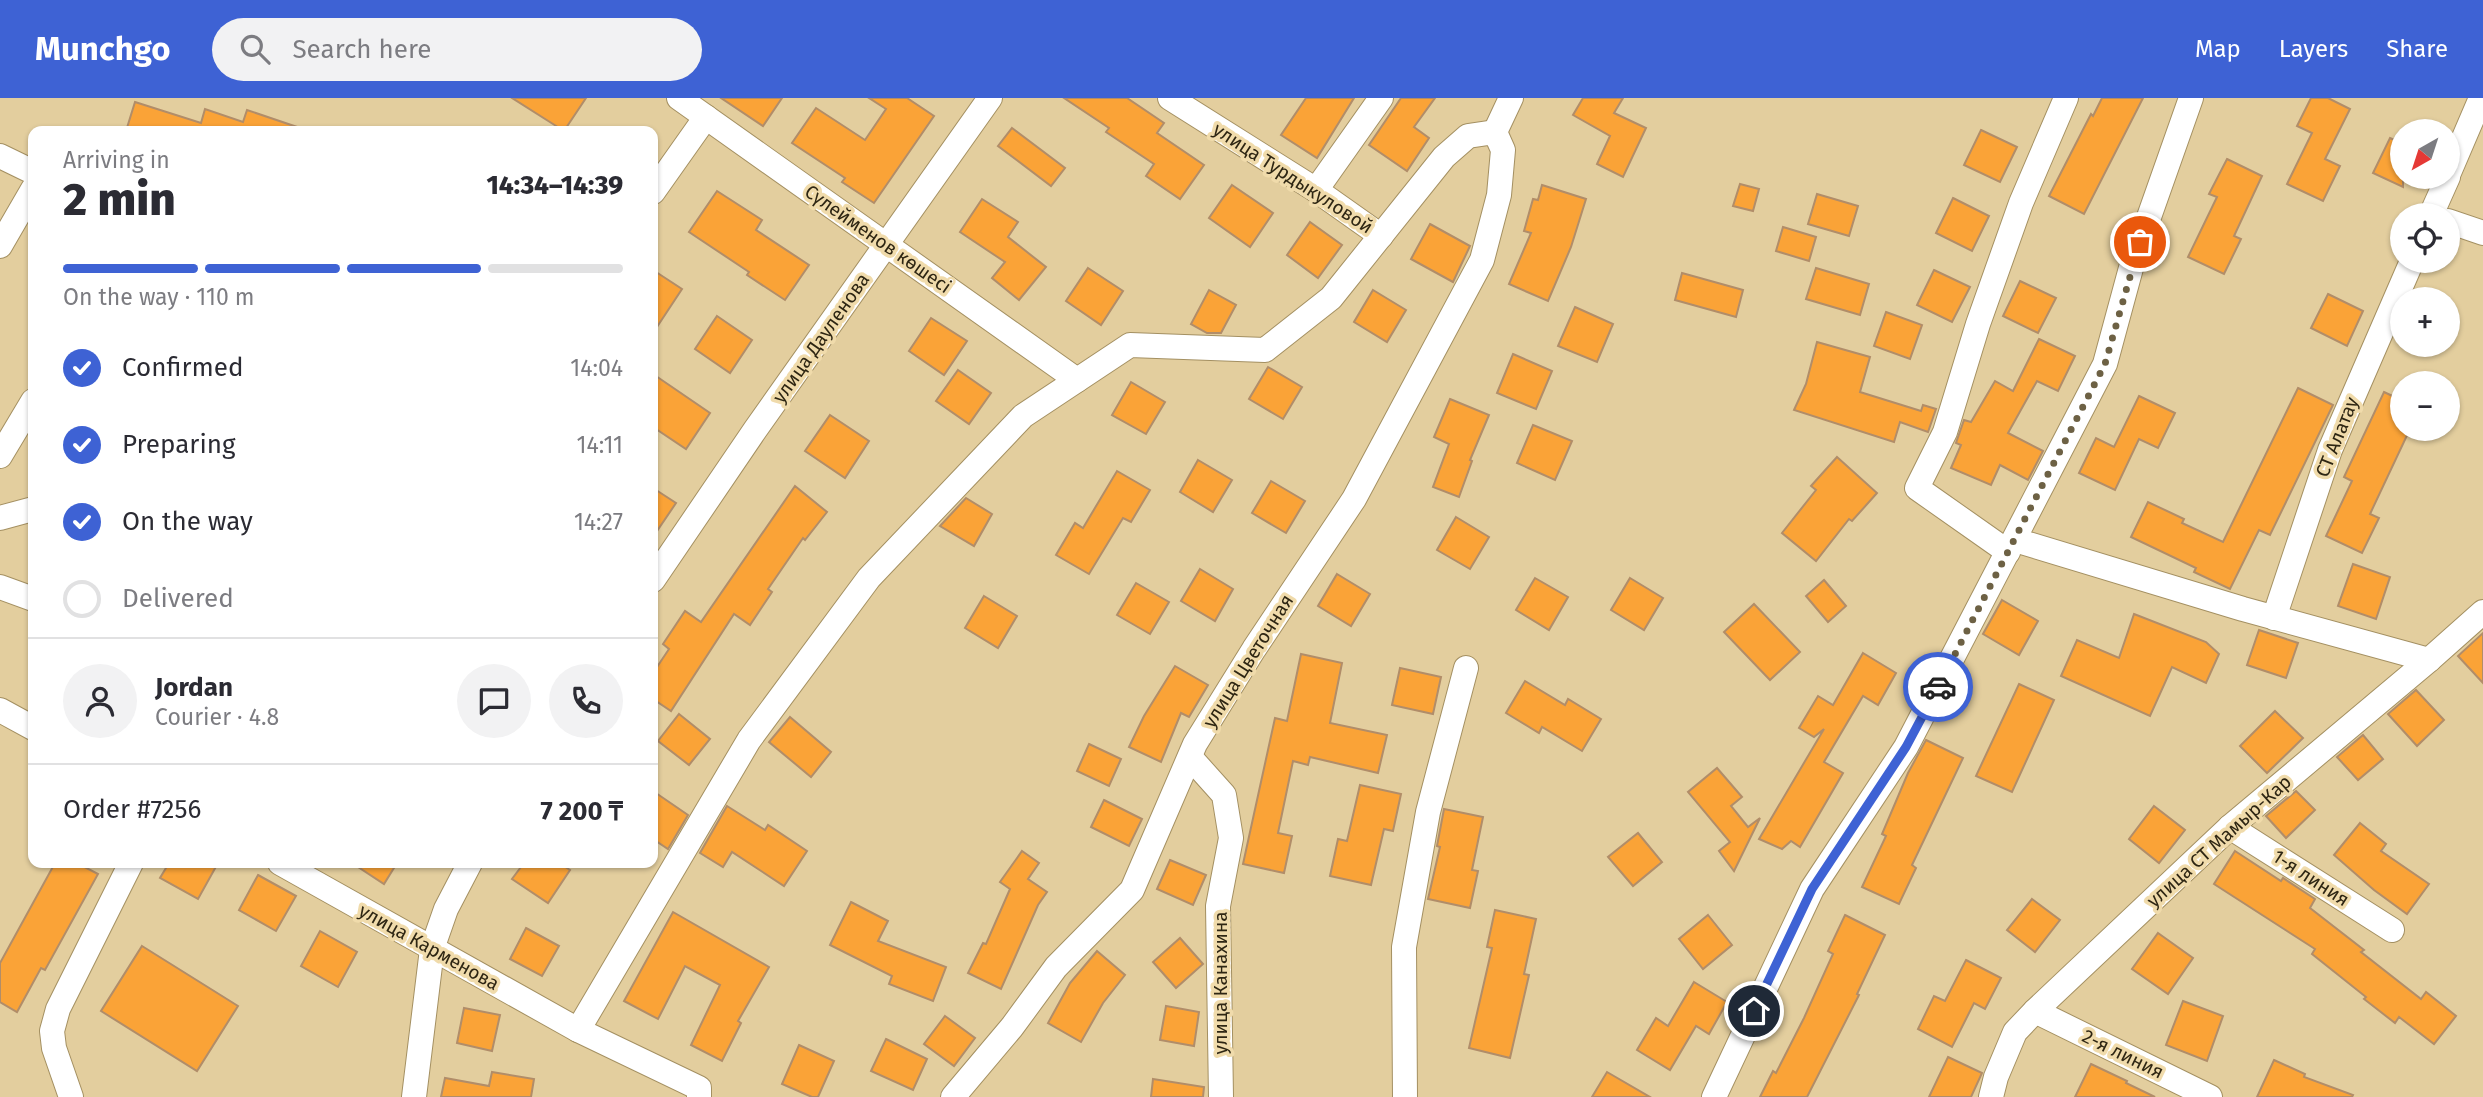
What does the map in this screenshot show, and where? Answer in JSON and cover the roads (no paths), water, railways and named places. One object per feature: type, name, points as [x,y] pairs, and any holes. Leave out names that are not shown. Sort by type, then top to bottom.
[{"type":"street","name":"Сүлейменов көшесі","points":[[679,98],[1077,380]]},
{"type":"street","name":"улица Дауленова","points":[[658,573],[755,430],[990,98]]},
{"type":"street","name":"улица Турдыкуловой","points":[[1170,98],[1316,190],[1381,236]]},
{"type":"street","points":[[1316,190],[1381,98]]},
{"type":"street","points":[[579,1030],[749,740],[869,578],[1023,416],[1130,345],[1265,350],[1331,298],[1444,157],[1468,136],[1495,132],[1511,98]]},
{"type":"street","points":[[2066,98],[2012,227],[1978,324],[1945,432],[1917,488],[2012,546],[2429,660]]},
{"type":"street","points":[[1714,1097],[1812,889],[1906,747],[2105,364],[2131,268],[2191,98]]},
{"type":"street","points":[[2460,148],[2481,98]]},
{"type":"street","points":[[658,185],[706,117]]},
{"type":"street","name":"улица Цветочная","points":[[953,1097],[1012,1027],[1056,967],[1132,890],[1190,757],[1254,649],[1354,499],[1482,260],[1499,195],[1503,150],[1495,132]]},
{"type":"street","points":[[0,156],[28,170]]},
{"type":"street","points":[[0,246],[28,198]]},
{"type":"street","points":[[2460,225],[2483,233]]},
{"type":"street","name":"СТ Алатау","points":[[2274,618],[2330,450],[2407,273]]},
{"type":"street","points":[[0,456],[28,409]]},
{"type":"street","points":[[0,518],[28,510]]},
{"type":"street","points":[[0,587],[28,597]]},
{"type":"street","name":"улица СТ Мамыр-Кар","points":[[1991,1097],[1996,1077],[2015,1032],[2035,1011],[2230,827],[2483,612]]},
{"type":"street","points":[[1405,1097],[1404,947],[1428,812],[1466,668]]},
{"type":"street","points":[[0,710],[28,723]]},
{"type":"street","name":"улица Канахина","points":[[1190,757],[1224,795],[1231,838],[1218,906],[1221,1097]]},
{"type":"street","name":"1-я линия","points":[[2230,827],[2392,930]]},
{"type":"street","points":[[71,1097],[51,1031],[58,1009],[128,868]]},
{"type":"street","name":"улица Карменова","points":[[288,868],[579,1030],[699,1093]]},
{"type":"street","points":[[414,1097],[432,949],[446,909],[467,868]]},
{"type":"street","name":"2-я линия","points":[[2035,1011],[2210,1097]]}]
